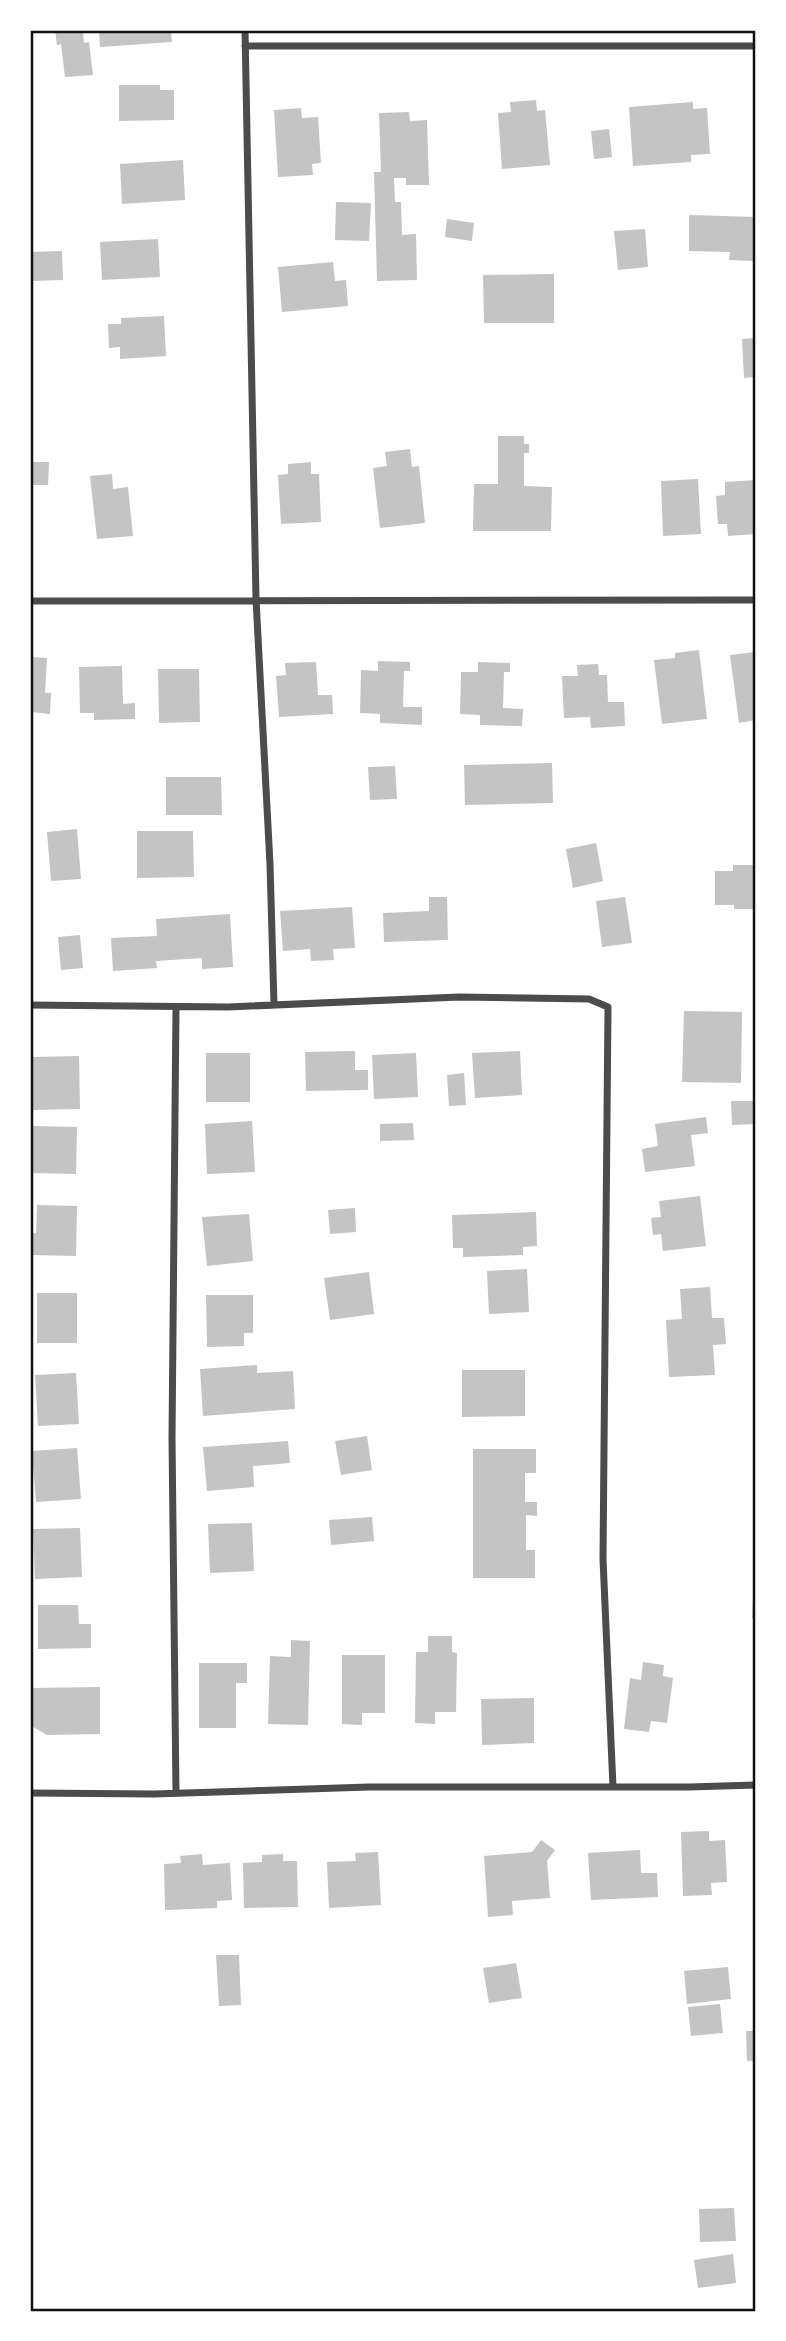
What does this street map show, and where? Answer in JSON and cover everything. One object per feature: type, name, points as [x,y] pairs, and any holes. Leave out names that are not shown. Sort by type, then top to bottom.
[{"type":"street","points":[[245,30],[256,599],[270,864],[274,1005]]},
{"type":"street","points":[[245,46],[756,46]]},
{"type":"street","points":[[30,601],[756,600]]},
{"type":"street","points":[[30,1005],[176,1007],[459,997],[589,999],[608,1007],[603,1559],[613,1787]]},
{"type":"street","points":[[176,1007],[172,1438],[176,1793]]},
{"type":"street","points":[[30,1793],[176,1793],[369,1787],[756,1785]]},
{"type":"building","points":[[55,30],[83,30],[84,43],[89,42],[93,75],[65,77],[61,44],[57,45]]},
{"type":"building","points":[[99,30],[171,30],[172,42],[100,47]]},
{"type":"building","points":[[119,85],[160,85],[160,90],[174,90],[174,120],[119,121]]},
{"type":"building","points":[[536,100],[537,111],[545,110],[550,165],[502,169],[498,113],[511,112],[510,102]]},
{"type":"building","points":[[693,102],[693,109],[707,108],[710,154],[691,155],[691,162],[633,166],[629,107]]},
{"type":"building","points":[[301,108],[302,118],[318,117],[321,163],[312,164],[313,175],[278,177],[274,110]]},
{"type":"building","points":[[409,112],[410,121],[427,120],[429,185],[406,185],[406,178],[394,178],[395,202],[401,202],[402,235],[416,234],[417,280],[377,281],[374,172],[381,172],[379,113]]},
{"type":"building","points":[[609,129],[612,157],[594,159],[591,131]]},
{"type":"building","points":[[183,160],[185,200],[122,204],[120,164]]},
{"type":"building","points":[[336,202],[371,203],[369,241],[335,240]]},
{"type":"building","points":[[689,215],[756,217],[756,261],[729,260],[730,252],[689,251]]},
{"type":"building","points":[[447,219],[474,223],[472,241],[445,237]]},
{"type":"building","points":[[645,229],[648,267],[618,270],[614,231]]},
{"type":"building","points":[[158,239],[160,277],[102,280],[100,242]]},
{"type":"building","points":[[62,251],[63,280],[31,281],[30,252]]},
{"type":"building","points":[[333,262],[335,281],[346,280],[348,306],[282,312],[278,267]]},
{"type":"building","points":[[554,274],[554,323],[484,323],[483,275]]},
{"type":"building","points":[[164,316],[166,356],[120,359],[120,347],[109,348],[108,324],[121,324],[121,318]]},
{"type":"building","points":[[756,338],[756,377],[744,378],[742,339]]},
{"type":"building","points":[[498,436],[524,436],[524,444],[529,444],[529,453],[524,453],[524,486],[552,487],[551,531],[473,531],[474,484],[498,484]]},
{"type":"building","points":[[410,449],[412,467],[419,466],[425,523],[380,528],[373,468],[387,466],[385,452]]},
{"type":"building","points":[[30,462],[49,462],[48,485],[30,485]]},
{"type":"building","points":[[311,462],[311,474],[319,474],[321,522],[281,524],[278,475],[288,474],[288,464]]},
{"type":"building","points":[[112,474],[113,489],[128,487],[133,536],[97,539],[90,476]]},
{"type":"building","points":[[698,479],[701,534],[663,536],[661,481]]},
{"type":"building","points":[[756,480],[756,534],[728,536],[727,524],[718,524],[716,496],[725,495],[725,482]]},
{"type":"building","points":[[699,650],[707,719],[662,724],[654,660],[675,658],[675,653]]},
{"type":"building","points":[[755,652],[756,720],[739,723],[730,655]]},
{"type":"building","points":[[30,657],[47,658],[45,693],[51,693],[50,714],[30,712]]},
{"type":"building","points":[[378,661],[410,662],[410,671],[404,671],[403,707],[422,707],[422,725],[380,723],[380,714],[360,713],[361,670],[378,671]]},
{"type":"building","points":[[316,662],[318,695],[332,695],[333,714],[279,717],[276,676],[286,675],[285,663]]},
{"type":"building","points":[[478,662],[510,663],[510,672],[504,672],[503,708],[523,709],[522,726],[480,725],[480,715],[460,714],[461,672],[478,672]]},
{"type":"building","points":[[598,664],[599,675],[607,675],[608,702],[624,702],[625,726],[591,728],[590,717],[564,718],[562,676],[578,676],[577,665]]},
{"type":"building","points":[[122,666],[123,704],[135,703],[135,719],[94,720],[94,713],[80,713],[79,667]]},
{"type":"building","points":[[158,669],[199,669],[200,722],[159,723]]},
{"type":"building","points":[[32,730],[33,749],[30,749]]},
{"type":"building","points":[[552,763],[553,803],[465,805],[464,765]]},
{"type":"building","points":[[395,766],[397,799],[370,800],[368,767]]},
{"type":"building","points":[[166,777],[221,777],[222,815],[166,815]]},
{"type":"building","points":[[77,829],[81,879],[51,881],[47,832]]},
{"type":"building","points":[[137,831],[193,831],[194,877],[137,878]]},
{"type":"building","points":[[596,843],[603,881],[573,888],[566,849]]},
{"type":"building","points":[[733,865],[756,865],[756,909],[734,909],[734,905],[715,905],[715,871],[733,871]]},
{"type":"building","points":[[429,897],[447,897],[448,940],[384,942],[383,913],[429,911]]},
{"type":"building","points":[[625,897],[632,943],[602,947],[596,901]]},
{"type":"building","points":[[352,907],[355,948],[333,949],[334,960],[311,961],[310,949],[283,951],[280,911]]},
{"type":"building","points":[[230,914],[233,967],[202,969],[202,958],[156,961],[157,968],[113,971],[111,938],[157,936],[156,919]]},
{"type":"building","points":[[80,935],[83,968],[61,970],[58,937]]},
{"type":"building","points":[[684,1011],[742,1012],[741,1083],[682,1082]]},
{"type":"building","points":[[355,1051],[355,1070],[368,1070],[368,1090],[306,1091],[305,1052]]},
{"type":"building","points":[[520,1051],[522,1095],[475,1098],[472,1053]]},
{"type":"building","points":[[206,1053],[250,1053],[250,1102],[206,1102]]},
{"type":"building","points":[[416,1053],[418,1097],[374,1099],[372,1055]]},
{"type":"building","points":[[79,1056],[80,1109],[30,1110],[30,1057]]},
{"type":"building","points":[[464,1073],[466,1105],[449,1106],[447,1075]]},
{"type":"building","points":[[731,1101],[756,1101],[756,1124],[732,1125]]},
{"type":"building","points":[[706,1117],[708,1133],[691,1135],[695,1166],[645,1172],[642,1149],[658,1146],[655,1124]]},
{"type":"building","points":[[252,1121],[255,1172],[207,1174],[205,1124]]},
{"type":"building","points":[[413,1123],[414,1140],[380,1141],[380,1124]]},
{"type":"building","points":[[33,1126],[77,1127],[76,1174],[32,1173]]},
{"type":"building","points":[[700,1196],[706,1246],[663,1251],[661,1234],[653,1235],[651,1218],[661,1217],[659,1201]]},
{"type":"building","points":[[37,1205],[77,1206],[76,1256],[30,1255],[30,1233],[36,1233]]},
{"type":"building","points":[[355,1208],[356,1232],[330,1234],[328,1210]]},
{"type":"building","points":[[536,1212],[537,1246],[523,1247],[523,1255],[463,1257],[463,1248],[453,1248],[452,1215]]},
{"type":"building","points":[[249,1214],[253,1261],[207,1266],[202,1217]]},
{"type":"building","points":[[527,1269],[529,1312],[489,1314],[487,1271]]},
{"type":"building","points":[[369,1272],[374,1314],[330,1320],[324,1278]]},
{"type":"building","points":[[710,1287],[712,1318],[724,1318],[726,1344],[713,1345],[715,1375],[669,1377],[666,1320],[682,1319],[680,1289]]},
{"type":"building","points":[[37,1293],[77,1293],[77,1343],[37,1343]]},
{"type":"building","points":[[206,1295],[253,1295],[253,1333],[244,1333],[244,1346],[207,1347]]},
{"type":"building","points":[[257,1365],[257,1373],[293,1371],[295,1409],[203,1416],[200,1369]]},
{"type":"building","points":[[462,1370],[525,1370],[525,1416],[462,1417]]},
{"type":"building","points":[[76,1373],[79,1424],[38,1426],[35,1375]]},
{"type":"building","points":[[367,1436],[372,1470],[341,1475],[335,1441]]},
{"type":"building","points":[[288,1441],[290,1463],[253,1466],[254,1487],[207,1491],[203,1447]]},
{"type":"building","points":[[77,1448],[81,1499],[36,1502],[32,1451]]},
{"type":"building","points":[[473,1449],[536,1449],[536,1473],[525,1473],[525,1502],[537,1502],[537,1516],[526,1515],[526,1550],[535,1550],[535,1578],[473,1578]]},
{"type":"building","points":[[372,1517],[374,1541],[331,1545],[329,1520]]},
{"type":"building","points":[[252,1523],[254,1571],[210,1573],[208,1524]]},
{"type":"building","points":[[80,1528],[82,1577],[35,1579],[33,1529]]},
{"type":"building","points":[[753,1596],[756,1596],[756,1618],[752,1618]]},
{"type":"building","points":[[38,1605],[78,1605],[79,1624],[91,1624],[91,1648],[38,1649]]},
{"type":"building","points":[[428,1636],[452,1636],[452,1652],[457,1653],[456,1712],[435,1712],[435,1724],[415,1723],[416,1652],[428,1652]]},
{"type":"building","points":[[291,1640],[310,1641],[308,1725],[268,1724],[270,1656],[291,1657]]},
{"type":"building","points":[[342,1655],[385,1655],[385,1713],[362,1713],[362,1725],[342,1724]]},
{"type":"building","points":[[643,1662],[664,1665],[663,1676],[673,1678],[667,1723],[651,1721],[649,1732],[624,1729],[630,1678],[641,1680]]},
{"type":"building","points":[[199,1663],[247,1663],[247,1683],[236,1683],[236,1728],[199,1728]]},
{"type":"building","points":[[100,1687],[100,1734],[47,1735],[30,1725],[30,1688]]},
{"type":"building","points":[[534,1698],[534,1743],[482,1745],[481,1699]]},
{"type":"building","points":[[709,1831],[709,1841],[725,1840],[727,1882],[711,1883],[712,1895],[683,1896],[681,1832]]},
{"type":"building","points":[[541,1840],[555,1850],[547,1861],[550,1898],[512,1901],[513,1915],[488,1917],[484,1856],[532,1852]]},
{"type":"building","points":[[640,1850],[641,1873],[657,1873],[658,1897],[591,1900],[588,1853]]},
{"type":"building","points":[[378,1852],[381,1905],[329,1908],[327,1862],[356,1861],[355,1853]]},
{"type":"building","points":[[202,1854],[203,1865],[230,1863],[232,1900],[217,1901],[217,1908],[165,1910],[164,1864],[181,1863],[180,1856]]},
{"type":"building","points":[[283,1854],[283,1861],[297,1861],[298,1907],[244,1908],[243,1863],[262,1862],[262,1855]]},
{"type":"building","points":[[216,1955],[239,1955],[241,2005],[219,2006]]},
{"type":"building","points":[[516,1963],[522,1998],[489,2003],[483,1968]]},
{"type":"building","points":[[728,1967],[731,1999],[687,2004],[684,1971]]},
{"type":"building","points":[[720,2004],[723,2033],[691,2036],[688,2007]]},
{"type":"building","points":[[746,2031],[756,2031],[756,2061],[747,2061]]},
{"type":"building","points":[[734,2208],[736,2241],[700,2242],[699,2209]]},
{"type":"building","points":[[733,2254],[736,2283],[698,2288],[694,2260]]}]
